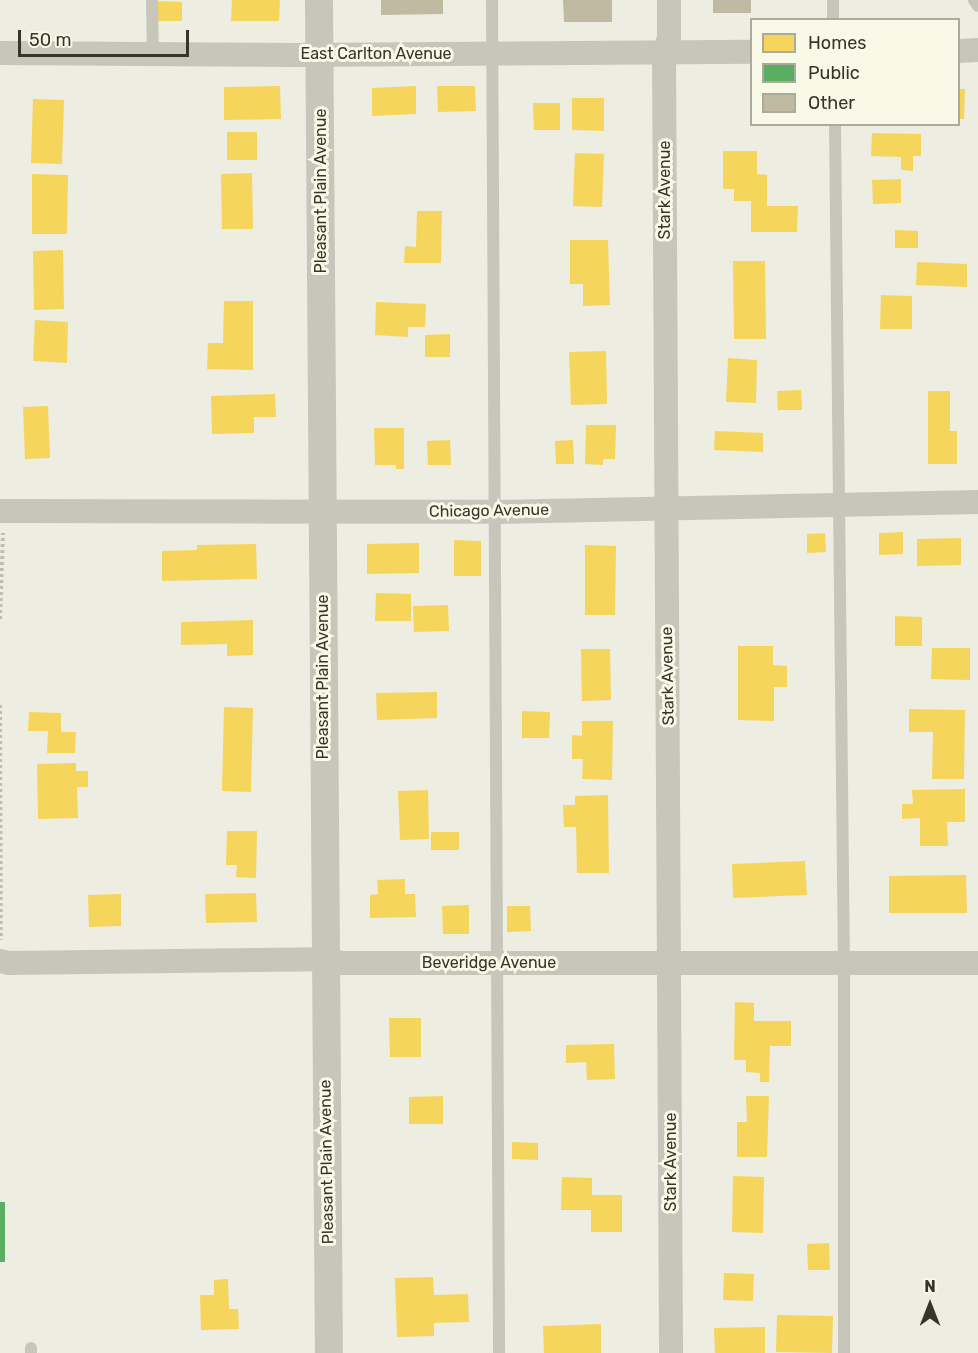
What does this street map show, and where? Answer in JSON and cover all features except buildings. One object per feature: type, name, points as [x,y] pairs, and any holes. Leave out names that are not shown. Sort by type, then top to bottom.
[{"type":"street","name":"Pleasant Plain Avenue","points":[[319,0],[324,959],[329,1353]]},
{"type":"street","name":"Stark Avenue","points":[[669,0],[669,38],[663,52],[671,963],[671,1353]]},
{"type":"street","points":[[960,51],[978,50]]},
{"type":"street","name":"East Carlton Avenue","points":[[0,53],[153,55],[750,52]]},
{"type":"street","name":"Chicago Avenue","points":[[1,511],[496,512],[978,502]]},
{"type":"street","name":"Beveridge Avenue","points":[[6,951],[9,963],[324,959],[343,963],[978,963]]},
{"type":"lane","points":[[152,0],[153,55]]},
{"type":"lane","points":[[492,0],[499,1353]]},
{"type":"lane","points":[[833,0],[833,18]]},
{"type":"lane","points":[[974,0],[978,6]]},
{"type":"lane","points":[[835,126],[844,964],[844,1353]]},
{"type":"path","points":[[0,620],[1,511]]},
{"type":"path","points":[[0,705],[1,942],[6,951]]}]
